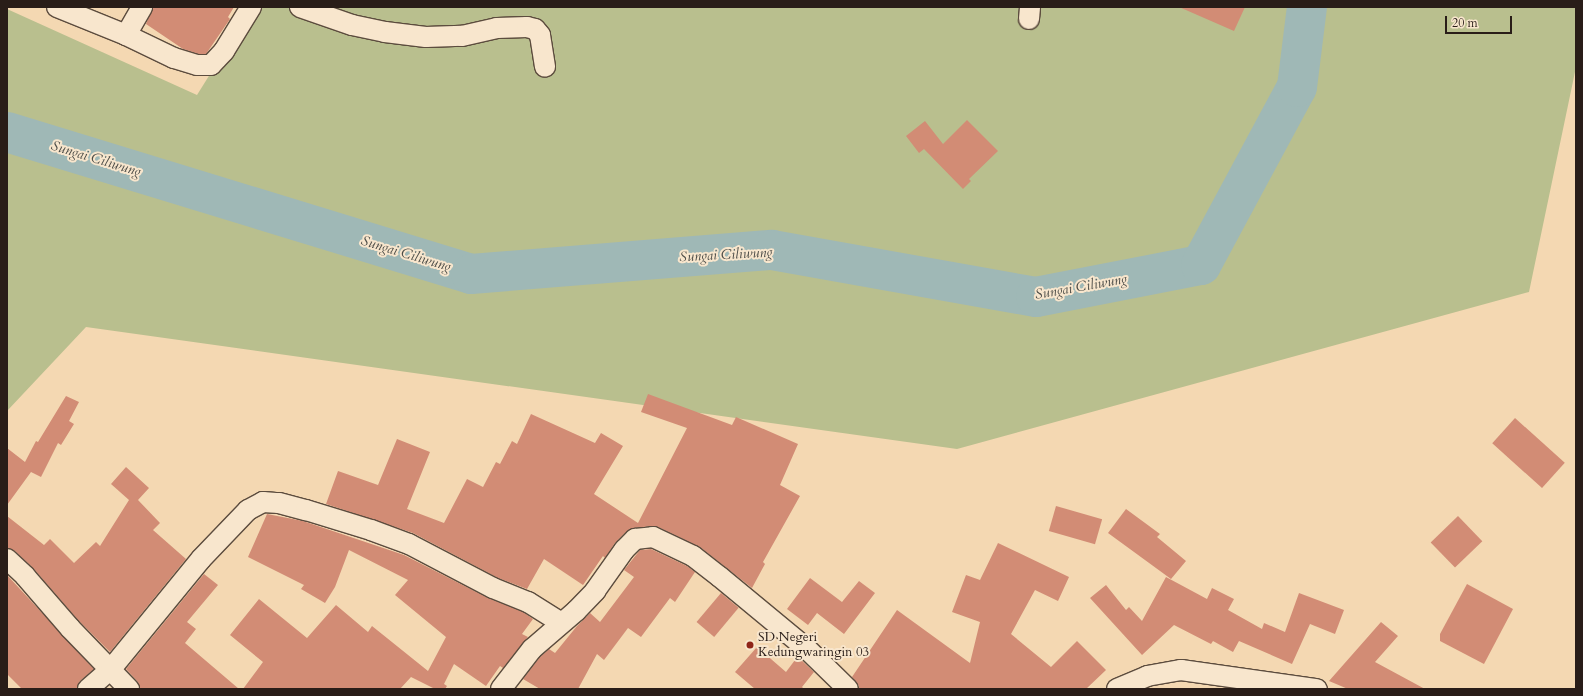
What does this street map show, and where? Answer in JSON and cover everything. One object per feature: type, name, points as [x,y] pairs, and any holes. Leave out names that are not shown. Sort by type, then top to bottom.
[{"type":"street","points":[[57,7],[126,35],[174,58],[197,65],[211,65],[224,52],[251,7]]},
{"type":"street","points":[[126,35],[142,7]]},
{"type":"street","points":[[300,7],[359,26],[385,32],[426,37],[462,36],[496,28],[527,27],[535,29],[540,35],[545,67]]},
{"type":"street","points":[[88,689],[111,669],[201,558],[248,510],[263,502],[279,503],[306,510],[371,530],[409,544],[493,588],[528,602],[561,623]]},
{"type":"street","points":[[501,689],[532,649],[576,611],[595,591],[624,550],[635,539],[653,537],[693,556],[720,577],[807,649],[848,689]]},
{"type":"street","points":[[7,559],[25,576],[70,628],[129,689]]},
{"type":"street","points":[[1117,689],[1147,676],[1181,670],[1317,689]]},
{"type":"green space","points":[[252,7],[1576,7],[1576,67],[1529,292],[957,449],[86,327],[7,411],[7,9],[197,95]]},
{"type":"building","points":[[153,7],[234,7],[228,17],[230,19],[206,54],[199,54],[183,49],[146,24]]},
{"type":"building","points":[[1179,7],[1245,7],[1234,31]]},
{"type":"building","points":[[967,120],[998,151],[969,179],[971,181],[963,189],[924,149],[919,153],[906,136],[925,121],[943,144]]},
{"type":"building","points":[[648,394],[732,425],[736,417],[798,444],[780,485],[800,496],[763,562],[765,564],[752,588],[700,547],[658,527],[652,526],[634,528],[627,531],[615,543],[605,558],[603,556],[583,585],[544,559],[527,589],[498,578],[413,533],[326,504],[338,471],[378,485],[397,439],[430,452],[407,509],[444,523],[467,479],[483,487],[496,462],[500,464],[512,441],[517,444],[531,414],[595,443],[601,433],[623,446],[594,494],[638,523],[687,428],[641,412]]},
{"type":"building","points":[[66,396],[79,402],[69,421],[74,424],[61,445],[58,443],[41,477],[31,472],[7,505],[7,448],[25,462],[36,441],[38,442]]},
{"type":"building","points":[[1515,418],[1565,463],[1542,488],[1492,443]]},
{"type":"building","points":[[126,467],[149,488],[138,500],[160,523],[153,530],[186,559],[110,652],[78,620],[33,568],[15,551],[7,548],[7,516],[44,545],[50,539],[74,563],[96,542],[100,546],[129,500],[111,484]]},
{"type":"building","points":[[1056,506],[1102,519],[1095,544],[1049,531]]},
{"type":"building","points":[[1126,509],[1160,534],[1157,537],[1186,561],[1171,579],[1108,533]]},
{"type":"building","points":[[267,514],[303,521],[404,555],[488,598],[523,612],[533,619],[522,634],[528,637],[503,668],[500,666],[486,686],[454,664],[444,684],[447,686],[445,689],[435,689],[411,677],[400,689],[243,689],[263,662],[230,635],[259,599],[307,638],[336,605],[368,632],[372,626],[428,671],[446,637],[395,595],[408,580],[349,550],[335,587],[325,603],[301,589],[304,585],[248,557]]},
{"type":"building","points":[[1458,516],[1482,541],[1455,568],[1431,542]]},
{"type":"building","points":[[998,543],[1069,577],[1058,601],[1035,590],[1011,634],[1051,667],[1077,641],[1106,670],[1086,689],[859,689],[859,686],[852,677],[897,610],[970,663],[980,622],[952,612],[966,575],[980,580]]},
{"type":"building","points":[[651,549],[687,566],[695,572],[675,602],[670,598],[641,637],[628,628],[604,660],[597,654],[578,689],[540,689],[523,679],[540,657],[549,649],[555,653],[577,626],[590,613],[600,622],[634,577],[624,570],[640,550]]},
{"type":"building","points":[[204,574],[218,585],[187,622],[196,629],[185,643],[239,689],[140,689],[137,681],[126,669]]},
{"type":"building","points":[[7,575],[94,669],[80,681],[77,689],[22,689],[7,674]]},
{"type":"building","points":[[1166,577],[1207,599],[1212,588],[1234,599],[1228,610],[1262,629],[1264,623],[1285,632],[1299,593],[1344,610],[1335,634],[1310,624],[1292,664],[1239,641],[1233,652],[1213,641],[1211,644],[1174,625],[1142,655],[1090,598],[1106,585],[1126,610],[1129,607],[1142,621]]},
{"type":"building","points":[[810,578],[842,602],[859,581],[875,593],[844,634],[817,613],[808,625],[787,609]]},
{"type":"building","points":[[1467,584],[1513,609],[1484,664],[1440,641],[1440,634]]},
{"type":"building","points":[[721,593],[739,608],[714,637],[697,622]]},
{"type":"building","points":[[1381,622],[1398,636],[1375,662],[1425,689],[1348,689],[1329,681]]},
{"type":"building","points":[[757,647],[786,672],[798,656],[814,672],[802,687],[804,689],[755,689],[735,672]]},
{"type":"waterway","name":"Sungai Ciliwung","points":[[7,132],[471,274],[772,250],[1036,297],[1201,265],[1297,87],[1307,7]]},
{"type":"place","name":"SD Negeri Kedungwaringin 03","points":[[750,645]]}]
